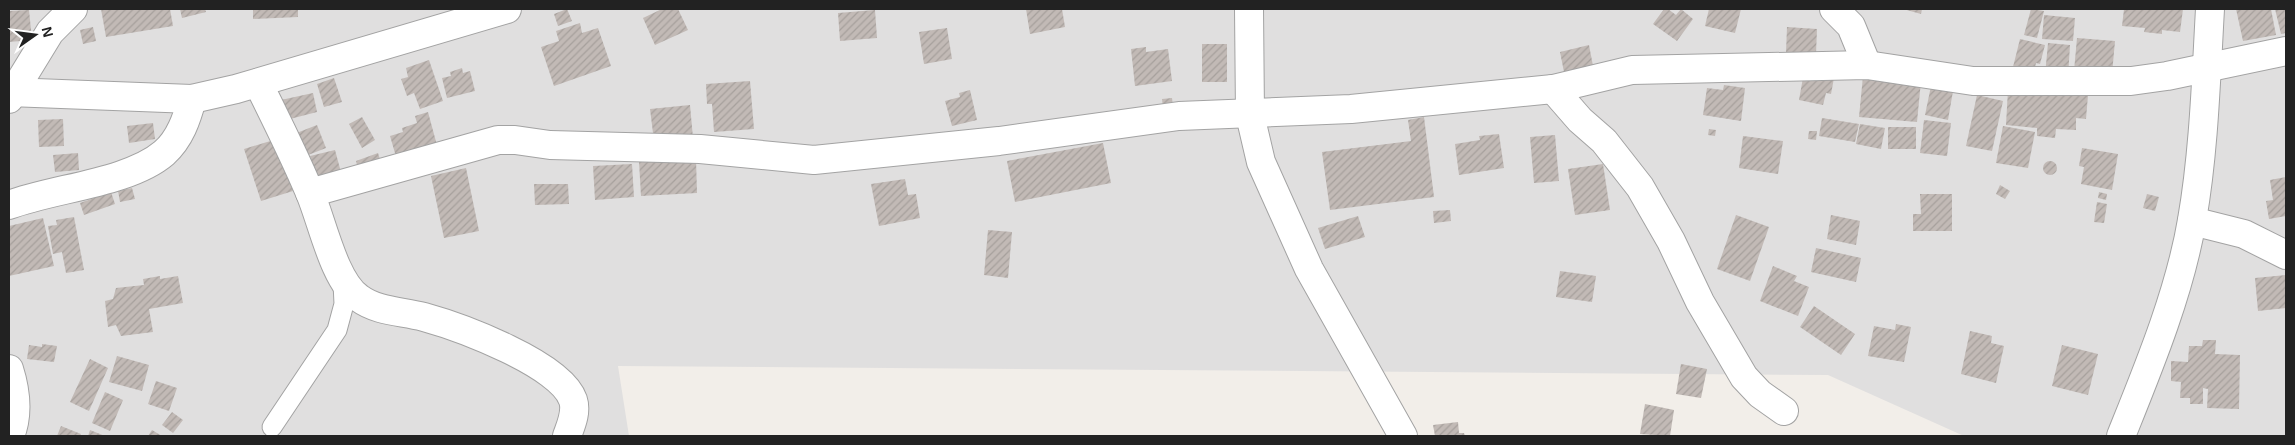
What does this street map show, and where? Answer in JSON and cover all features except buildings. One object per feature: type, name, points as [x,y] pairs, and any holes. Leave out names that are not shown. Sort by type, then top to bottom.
[{"type":"street","points":[[10,94],[192,99],[258,83],[507,9]]},
{"type":"street","points":[[1249,9],[1250,115],[1261,162],[1309,269],[1403,436]]},
{"type":"street","points":[[1834,9],[1851,26],[1867,65]]},
{"type":"street","points":[[2121,436],[2152,357],[2181,267],[2192,221],[2201,150],[2210,9]]},
{"type":"street","points":[[10,94],[50,32],[66,11]]},
{"type":"street","points":[[310,193],[498,140],[515,140],[550,146],[700,149],[814,160],[999,141],[1179,116],[1250,115],[1351,109],[1553,89],[1632,70],[1867,65],[1973,81],[2131,81],[2207,68],[2286,50]]},
{"type":"street","points":[[258,83],[310,193],[343,283],[358,298],[377,308],[440,322],[487,340],[540,366],[561,380],[574,401],[574,412],[566,436]]},
{"type":"street","points":[[1553,89],[1580,120],[1604,141],[1640,186],[1671,241],[1700,302],[1744,377],[1760,394],[1784,411]]},
{"type":"street","points":[[9,205],[130,173],[165,152],[185,124],[192,99]]},
{"type":"street","points":[[2192,221],[2244,234],[2286,254]]},
{"type":"street","points":[[9,369],[16,400],[10,436]]},
{"type":"lane","points":[[272,427],[337,330],[344,304],[343,283]]},
{"type":"shaded area","points":[[9,9],[2286,9],[2286,436],[1964,436],[1828,375],[618,366],[629,436],[9,436]]}]
